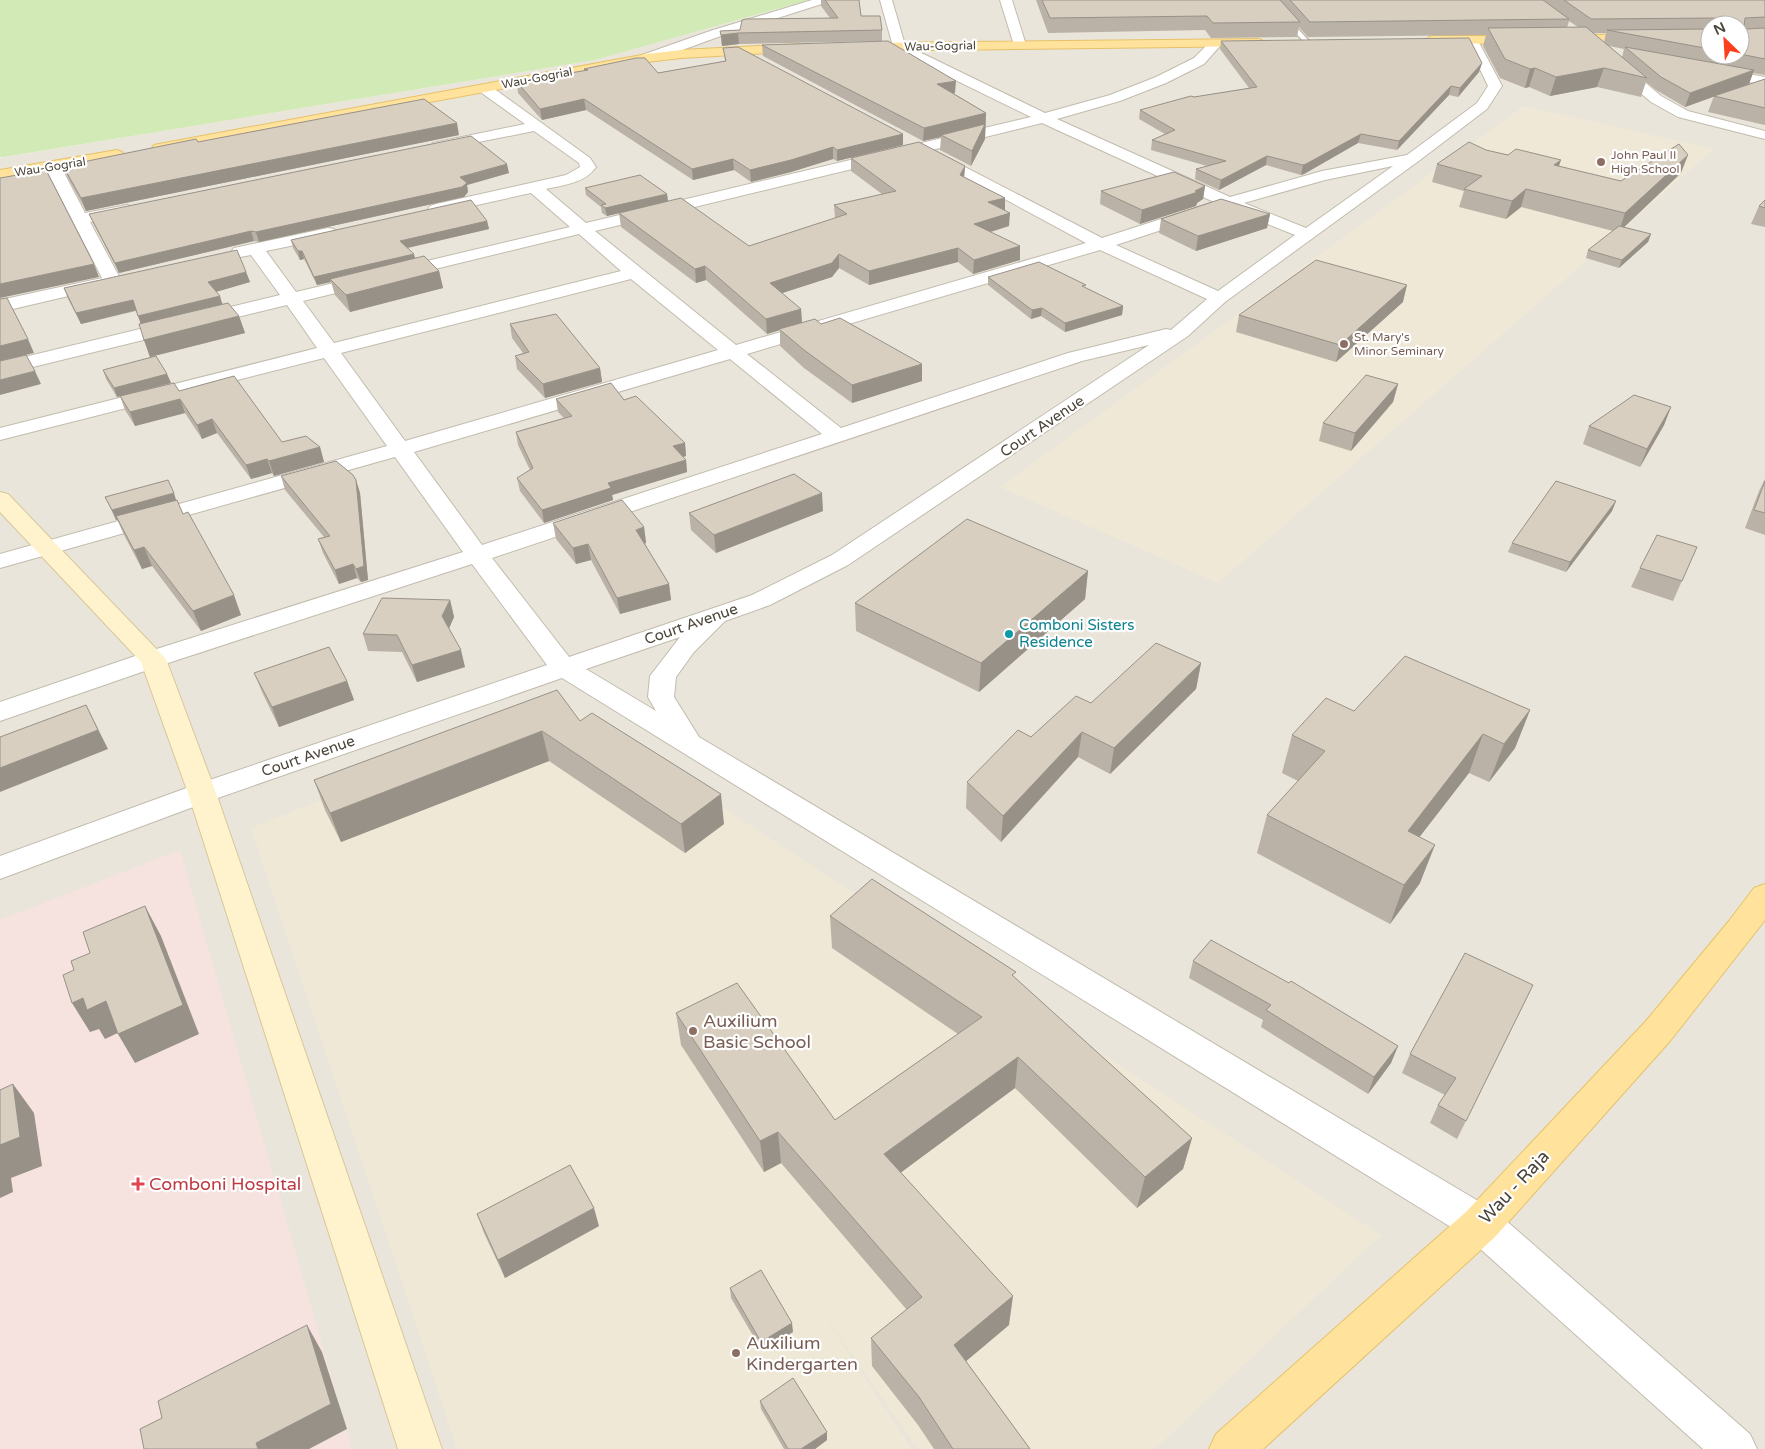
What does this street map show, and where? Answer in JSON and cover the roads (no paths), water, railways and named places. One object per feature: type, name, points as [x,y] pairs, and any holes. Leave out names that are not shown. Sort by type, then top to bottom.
[{"type":"main road","points":[[1553,39],[1700,38]]},
{"type":"main road","points":[[1423,40],[1534,40]]},
{"type":"main road","name":"Wau-Gogrial","points":[[851,48],[1270,42]]},
{"type":"main road","points":[[1289,42],[1312,42]]},
{"type":"main road","name":"Wau-Gogrial","points":[[150,150],[647,58],[739,50],[813,48]]},
{"type":"main road","name":"Wau-Gogrial","points":[[0,174],[53,167],[130,153]]},
{"type":"main road","points":[[0,499],[152,659],[202,793],[420,1449]]},
{"type":"main road","name":"Wau - Raja","points":[[1231,1449],[1481,1224],[1658,1031],[1740,930],[1765,896]]},
{"type":"street","points":[[647,58],[714,34],[824,0]]},
{"type":"street","points":[[886,0],[899,47],[1044,118],[1226,202],[1307,234]]},
{"type":"street","points":[[1006,0],[1020,46]]},
{"type":"street","points":[[1567,28],[1597,49],[1656,99],[1682,114],[1765,135]]},
{"type":"street","name":"Court Avenue","points":[[0,868],[202,793],[761,600],[840,560],[1071,407],[1180,332],[1219,298],[1415,157],[1482,106],[1495,86],[1472,40]]},
{"type":"street","points":[[0,370],[290,297],[583,230],[1044,118],[1115,98],[1161,80],[1199,61],[1216,43]]},
{"type":"street","points":[[1597,49],[1625,55]]},
{"type":"street","points":[[739,50],[765,64]]},
{"type":"street","points":[[1700,69],[1765,83]]},
{"type":"street","points":[[1747,91],[1765,83]]},
{"type":"street","points":[[419,213],[535,188],[580,175],[588,167],[585,161],[484,88]]},
{"type":"street","points":[[1682,114],[1710,104]]},
{"type":"street","points":[[422,150],[538,126]]},
{"type":"street","points":[[903,139],[1101,244],[1219,298]]},
{"type":"street","points":[[0,562],[401,449],[1101,244],[1226,202],[1322,176],[1415,157]]},
{"type":"street","points":[[53,167],[112,280]]},
{"type":"street","points":[[535,188],[634,273],[838,436]]},
{"type":"street","points":[[82,220],[140,208]]},
{"type":"street","points":[[342,230],[241,251],[290,297],[477,555],[563,667],[1481,1224],[1735,1449]]},
{"type":"street","points":[[0,434],[634,273]]},
{"type":"street","points":[[0,306],[131,276]]},
{"type":"street","points":[[0,712],[152,659],[477,555],[1074,357],[1180,332]]},
{"type":"street","points":[[688,742],[662,697],[663,676],[685,646],[709,622],[761,600]]},
{"type":"lane","points":[[1278,9],[1312,42]]},
{"type":"place","name":"John Paul II High School","points":[[1601,162]]},
{"type":"place","name":"St. Mary's Minor Seminary","points":[[1344,344]]},
{"type":"place","name":"Comboni Sisters Residence","points":[[1009,634]]},
{"type":"place","name":"Auxilium Basic School","points":[[693,1031]]},
{"type":"place","name":"Comboni Hospital","points":[[138,1184]]},
{"type":"place","name":"Auxilium Kindergarten","points":[[736,1353]]}]
